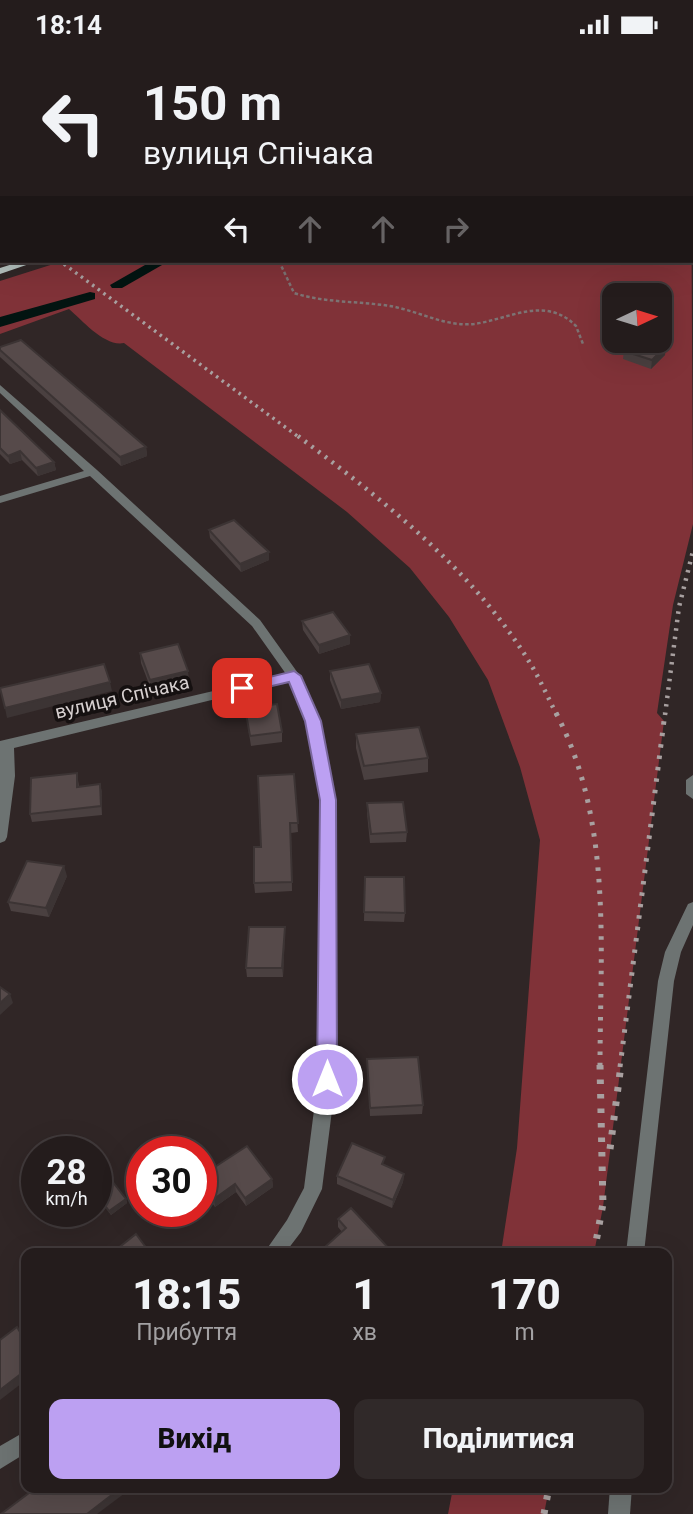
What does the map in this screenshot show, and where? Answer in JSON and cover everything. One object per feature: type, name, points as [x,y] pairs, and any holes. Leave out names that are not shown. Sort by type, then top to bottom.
[{"type":"main road","points":[[0,271],[26,263]]},
{"type":"street","points":[[0,388],[257,624],[294,676],[313,721],[328,800],[327,1079],[313,1189],[294,1226],[277,1248]]},
{"type":"street","points":[[0,500],[93,472]]},
{"type":"street","name":"вулиця Спічака","points":[[4,745],[294,676]]},
{"type":"street","points":[[0,837],[8,776],[4,745]]},
{"type":"street","points":[[693,780],[693,794]]},
{"type":"street","points":[[636,1248],[666,981],[673,952],[693,908]]},
{"type":"street","points":[[0,1459],[21,1444]]},
{"type":"street","points":[[619,1514],[621,1493]]},
{"type":"path","points":[[280,263],[294,293],[309,298],[400,308],[460,324],[485,322],[529,308],[556,313],[574,322],[583,335],[583,344]]},
{"type":"shaded area","points":[[57,263],[692,263],[693,524],[673,605],[657,713],[664,721],[603,1207],[595,1248],[502,1248],[517,1148],[540,840],[520,767],[488,680],[449,617],[410,568],[347,512],[124,343],[102,337],[69,309],[0,334],[0,281]]},
{"type":"shaded area","points":[[452,1493],[548,1493],[544,1514],[448,1514]]},
{"type":"building","points":[[21,340],[146,447],[120,457],[0,350],[0,347]]},
{"type":"building","points":[[630,353],[659,353],[652,360]]},
{"type":"building","points":[[0,410],[54,462],[36,468],[20,451],[8,456],[0,448]]},
{"type":"building","points":[[234,520],[269,552],[240,564],[209,530]]},
{"type":"building","points":[[333,612],[350,635],[319,645],[302,621]]},
{"type":"building","points":[[178,644],[188,671],[150,680],[140,653]]},
{"type":"building","points":[[104,664],[110,682],[5,708],[0,688]]},
{"type":"building","points":[[369,664],[381,693],[341,700],[330,671]]},
{"type":"building","points":[[277,704],[282,732],[250,736],[245,708]]},
{"type":"building","points":[[419,727],[428,758],[364,766],[356,734]]},
{"type":"building","points":[[77,773],[77,787],[100,784],[101,806],[30,814],[31,778]]},
{"type":"building","points":[[294,774],[298,823],[290,823],[292,882],[254,883],[254,847],[261,847],[258,776]]},
{"type":"building","points":[[403,802],[407,832],[371,834],[367,803]]},
{"type":"building","points":[[27,861],[64,866],[46,908],[8,902]]},
{"type":"building","points":[[365,877],[404,877],[405,913],[364,912]]},
{"type":"building","points":[[249,927],[285,927],[282,968],[246,968]]},
{"type":"building","points":[[0,987],[10,994],[0,1003]]},
{"type":"building","points":[[418,1057],[423,1105],[370,1108],[367,1059]]},
{"type":"building","points":[[352,1143],[385,1157],[382,1164],[404,1174],[393,1200],[337,1176]]},
{"type":"building","points":[[247,1146],[272,1179],[245,1198],[235,1184],[217,1197],[217,1166]]},
{"type":"building","points":[[112,1181],[126,1199],[112,1209]]},
{"type":"building","points":[[351,1208],[388,1248],[326,1248],[346,1228],[338,1219]]},
{"type":"building","points":[[136,1234],[146,1248],[118,1248]]},
{"type":"building","points":[[17,1327],[21,1334],[21,1374],[0,1390],[0,1340]]},
{"type":"building","points":[[29,1493],[114,1493],[87,1514],[1,1514]]},
{"type":"waterway","points":[[117,285],[158,263]]},
{"type":"waterway","points":[[0,322],[90,296]]},
{"type":"railway","points":[[64,264],[300,438]]},
{"type":"railway","points":[[298,436],[363,486],[425,539],[482,597],[534,669],[556,713]]},
{"type":"railway","points":[[665,715],[679,607],[693,551]]},
{"type":"railway","points":[[556,713],[574,755],[587,798],[595,842],[601,932],[600,1066]]},
{"type":"railway","points":[[620,1067],[665,713]]},
{"type":"railway","points":[[610,1149],[621,1065]]},
{"type":"railway","points":[[600,1066],[603,1204]]},
{"type":"railway","points":[[603,1204],[604,1198]]},
{"type":"railway","points":[[595,1248],[603,1204]]},
{"type":"railway","points":[[544,1514],[548,1493]]},
{"type":"route","points":[[242,688],[294,676],[313,721],[328,800],[327,1079]]}]
